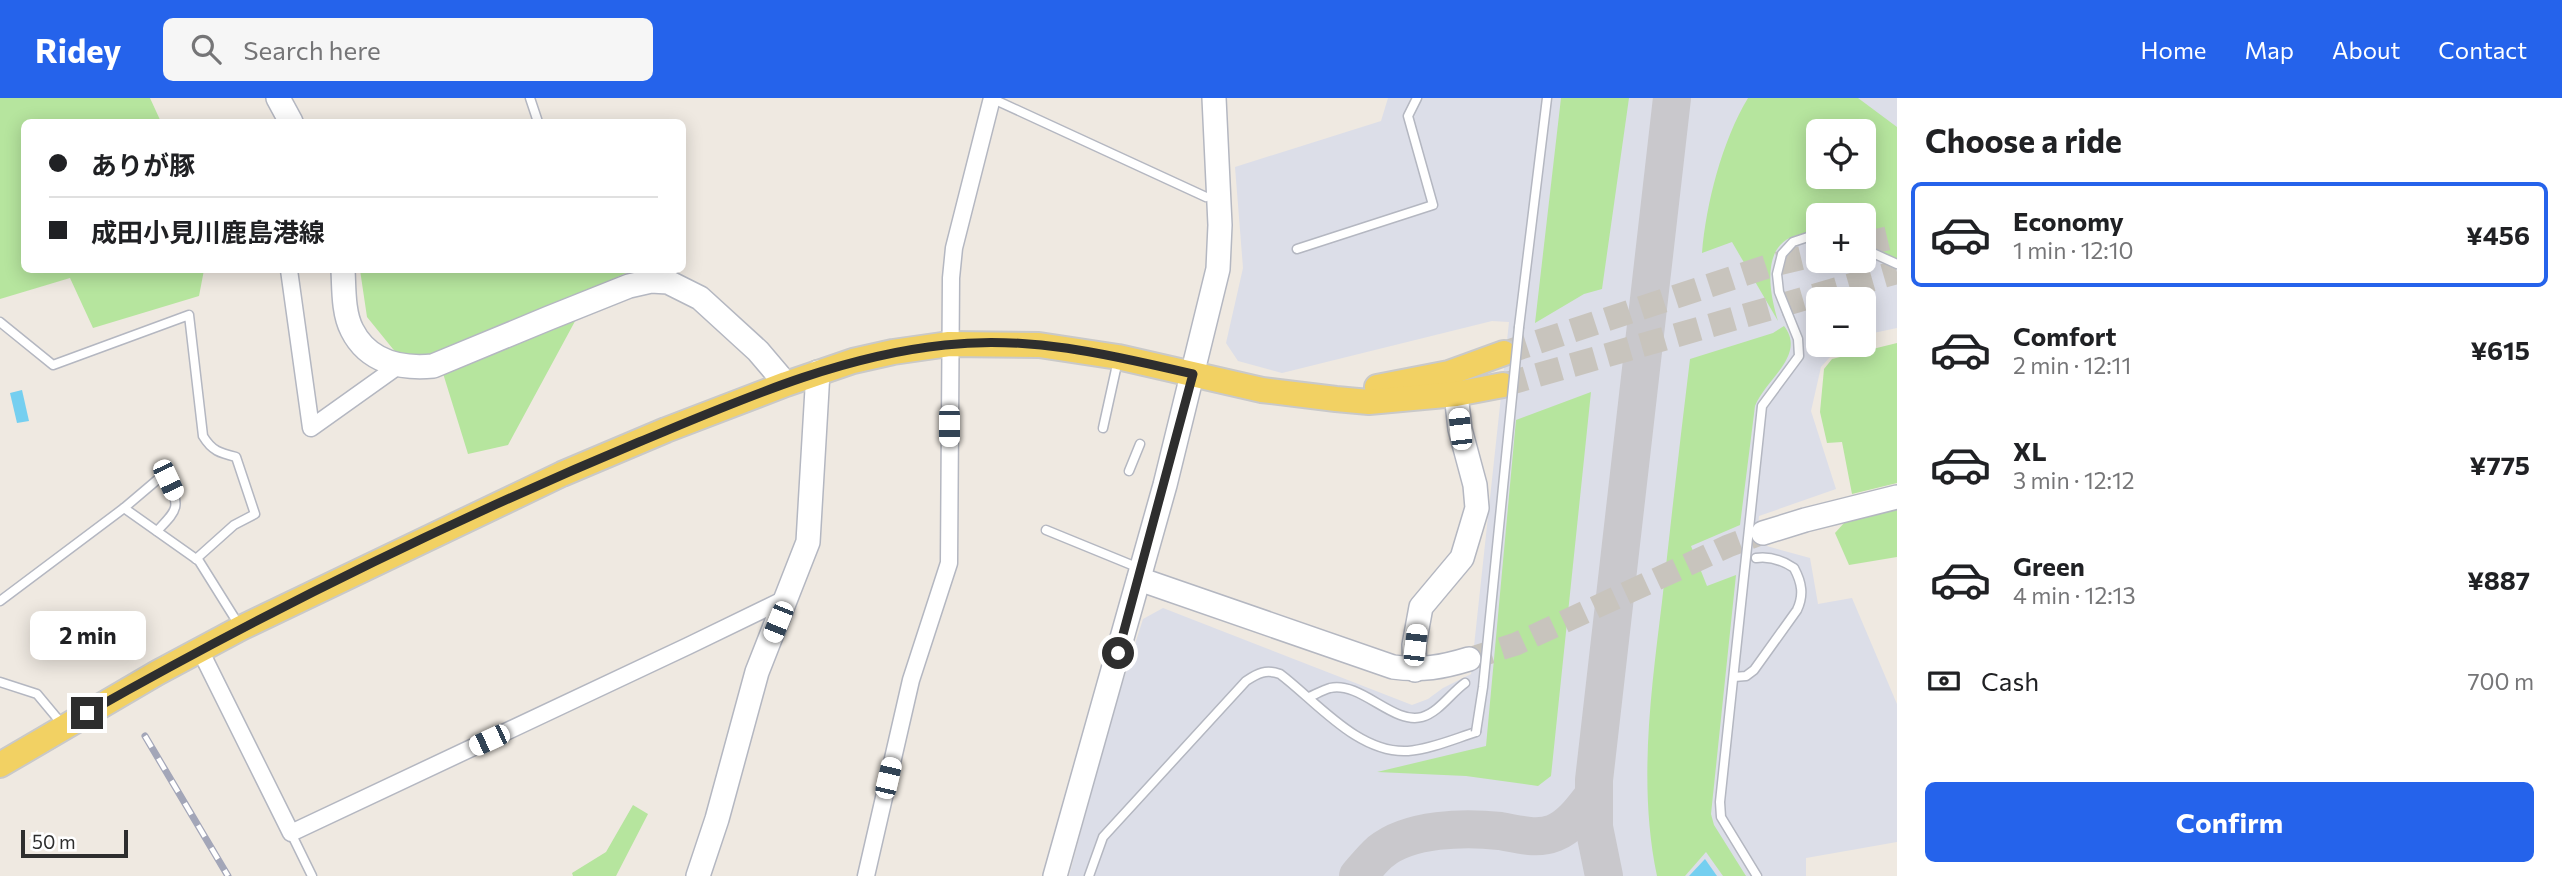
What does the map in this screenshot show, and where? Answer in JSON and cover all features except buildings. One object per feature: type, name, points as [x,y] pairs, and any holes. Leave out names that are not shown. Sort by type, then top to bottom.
[{"type":"main road","points":[[0,765],[241,628],[562,474],[818,372],[893,352],[949,344],[1039,345],[1118,357],[1262,390],[1369,402],[1456,394],[1503,385]]},
{"type":"main road","points":[[1314,396],[1449,373],[1504,353]]},
{"type":"street","points":[[278,98],[289,119]]},
{"type":"street","points":[[866,876],[911,680],[949,564],[951,278],[954,248],[992,98]]},
{"type":"street","points":[[1055,876],[1140,574],[1159,483],[1193,374],[1218,269],[1220,250],[1213,98]]},
{"type":"street","points":[[289,273],[311,428],[398,366]]},
{"type":"street","points":[[343,273],[346,307],[352,329],[362,344],[379,358],[424,373],[433,366],[560,313],[629,286],[651,281],[668,282],[700,298],[758,351],[786,384]]},
{"type":"street","points":[[698,876],[717,819],[757,672],[789,597],[808,542],[818,372]]},
{"type":"street","points":[[1415,670],[1415,645],[1421,607],[1462,558],[1477,508],[1475,485],[1460,429],[1456,394]]},
{"type":"street","points":[[1763,533],[1897,497]]},
{"type":"street","points":[[1140,574],[1393,667],[1415,670],[1444,667],[1469,659]]},
{"type":"street","points":[[200,650],[291,833],[789,597]]},
{"type":"lane","points":[[530,98],[537,119]]},
{"type":"lane","points":[[992,98],[1206,197]]},
{"type":"lane","points":[[1297,249],[1433,205],[1408,116],[1417,98]]},
{"type":"lane","points":[[1089,876],[1103,837],[1246,681],[1259,673],[1271,671],[1280,674],[1356,738],[1379,747],[1406,751],[1476,732],[1518,327],[1547,98]]},
{"type":"lane","points":[[1757,876],[1721,817],[1720,802],[1762,406],[1799,356],[1798,340],[1779,292],[1777,274],[1782,254],[1793,242],[1806,238]]},
{"type":"lane","points":[[1876,254],[1897,264]]},
{"type":"lane","points":[[0,322],[6,324],[53,365],[189,315],[203,436],[217,453],[236,457],[255,514],[234,525],[196,559]]},
{"type":"lane","points":[[1103,428],[1118,357]]},
{"type":"lane","points":[[1129,471],[1140,444]]},
{"type":"lane","points":[[0,601],[157,480],[168,480],[177,500],[175,513],[158,531]]},
{"type":"lane","points":[[124,508],[196,559],[241,628]]},
{"type":"lane","points":[[1046,530],[1140,574]]},
{"type":"lane","points":[[1734,677],[1746,676],[1754,670],[1802,599],[1794,568],[1766,556],[1756,558]]},
{"type":"lane","points":[[0,682],[37,694],[63,727]]},
{"type":"lane","points":[[1310,697],[1331,688],[1350,690],[1408,718],[1423,717],[1440,706],[1465,683]]},
{"type":"lane","points":[[291,833],[312,876]]},
{"type":"shaded area","points":[[1388,98],[1897,98],[1897,328],[1876,332],[1876,287],[1806,287],[1806,357],[1830,357],[1821,367],[1811,411],[1836,489],[1759,516],[1756,546],[1763,545],[1810,558],[1818,604],[1852,598],[1897,704],[1897,842],[1806,858],[1806,876],[1069,876],[1111,719],[1143,619],[1163,608],[1412,705],[1428,699],[1471,674],[1509,322],[1492,321],[1282,373],[1238,361],[1226,343],[1243,268],[1235,167],[1381,121]]},
{"type":"green space","points":[[0,98],[150,98],[160,119],[21,119],[21,273],[203,273],[199,296],[93,328],[70,278],[0,299]]},
{"type":"green space","points":[[1561,98],[1629,98],[1602,289],[1584,294],[1535,323]]},
{"type":"green space","points":[[1748,98],[1858,98],[1897,127],[1897,260],[1876,250],[1876,203],[1806,203],[1806,235],[1786,240],[1777,249],[1772,261],[1771,290],[1778,321],[1732,242],[1702,253],[1707,214],[1730,133]]},
{"type":"green space","points":[[360,273],[626,273],[593,288],[508,445],[468,454],[437,354],[397,354],[367,317]]},
{"type":"green space","points":[[1784,326],[1790,337],[1791,347],[1782,367],[1755,406],[1740,525],[1691,546],[1707,586],[1736,575],[1711,814],[1714,825],[1746,876],[1723,876],[1706,852],[1685,876],[1657,876],[1648,808],[1648,739],[1690,359],[1773,333]]},
{"type":"green space","points":[[1897,343],[1897,483],[1852,494],[1842,442],[1827,443],[1820,412],[1824,369],[1832,359],[1840,357],[1876,357],[1876,348]]},
{"type":"green space","points":[[1591,392],[1551,776],[1538,786],[1466,776],[1377,772],[1486,746],[1516,420]]},
{"type":"green space","points":[[1897,505],[1897,557],[1849,565],[1835,533],[1853,513]]},
{"type":"green space","points":[[633,805],[648,814],[616,876],[573,876],[572,873],[606,852]]},
{"type":"water","points":[[22,390],[29,421],[17,423],[10,393]]},
{"type":"water","points":[[1705,859],[1717,876],[1689,876]]},
{"type":"taxiway","points":[[1604,876],[1594,827],[1594,780],[1672,98]]},
{"type":"taxiway","points":[[1358,876],[1380,852],[1392,844],[1421,834],[1471,829],[1534,836],[1554,833],[1571,822],[1593,796]]},
{"type":"tunnel","points":[[1876,241],[1897,236]]},
{"type":"tunnel","points":[[1504,353],[1772,265],[1806,257]]},
{"type":"tunnel","points":[[1503,385],[1897,272]]},
{"type":"tunnel","points":[[1469,659],[1516,644],[1728,546],[1763,533]]},
{"type":"railway","points":[[145,736],[228,876]]},
{"type":"route","points":[[87,713],[241,628],[562,474],[666,430],[818,372],[893,352],[949,344],[996,343],[1076,348],[1193,374],[1118,653]]}]
